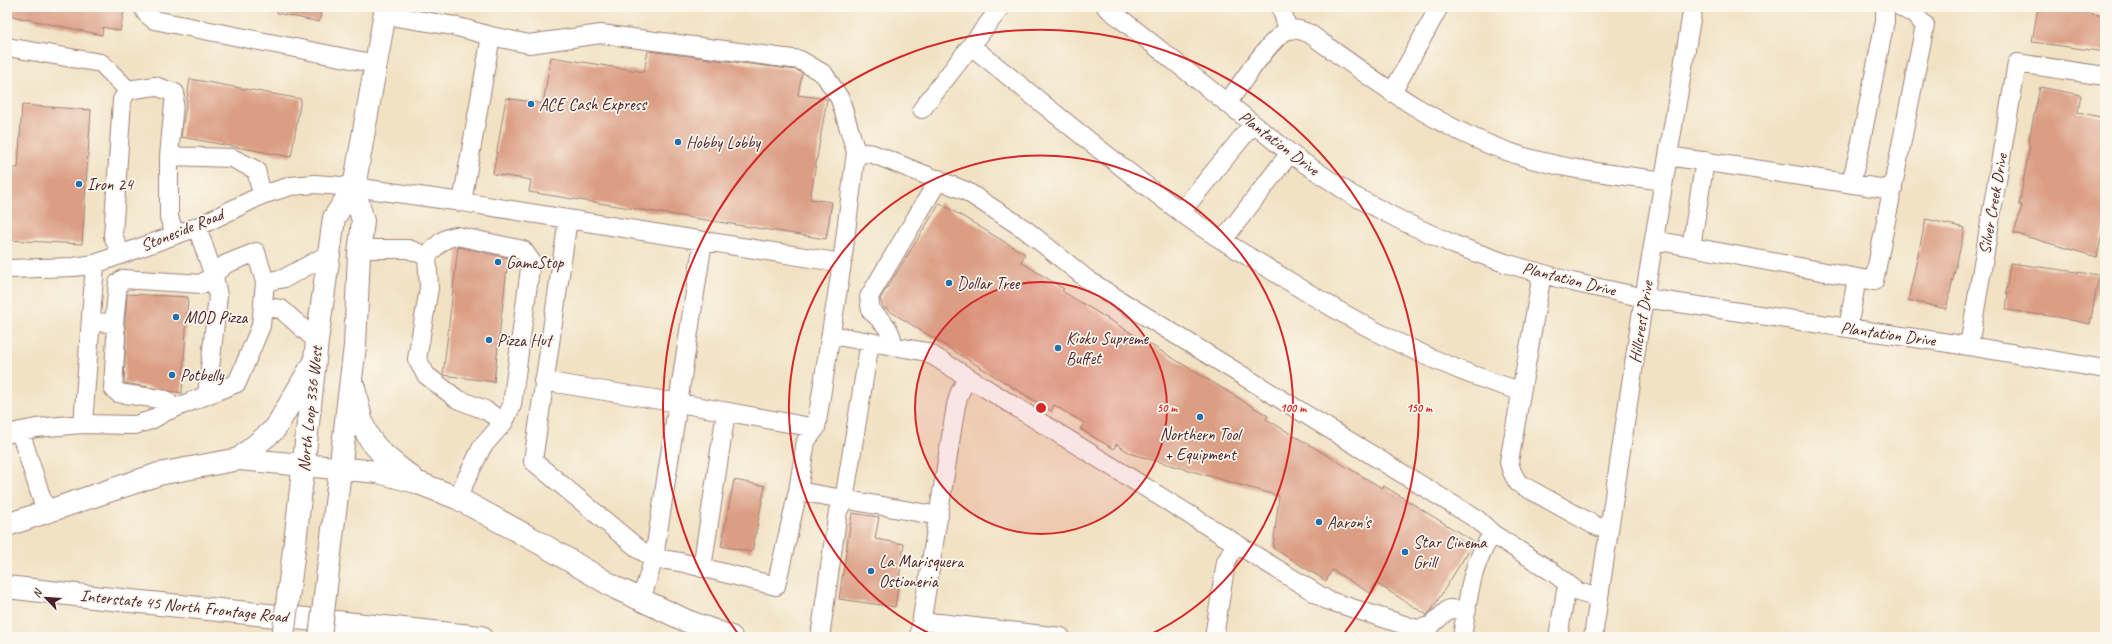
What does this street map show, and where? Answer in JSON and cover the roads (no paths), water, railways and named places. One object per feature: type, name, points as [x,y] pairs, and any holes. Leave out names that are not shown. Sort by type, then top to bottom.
[{"type":"main road","name":"North Loop 336 West","points":[[283,637],[316,351],[334,218],[354,187],[386,11]]},
{"type":"main road","name":"North Loop 336 West","points":[[320,637],[354,346],[363,221],[354,187]]},
{"type":"main road","points":[[239,459],[275,429],[316,351]]},
{"type":"main road","points":[[351,374],[363,426],[370,438],[381,453],[416,482]]},
{"type":"main road","points":[[7,525],[159,474],[239,459],[378,472],[416,482],[457,498],[540,543],[616,588],[687,621],[731,637]]},
{"type":"main road","name":"Interstate 45 North Frontage Road","points":[[7,587],[481,637]]},
{"type":"street","points":[[143,7],[146,13],[154,20],[376,64]]},
{"type":"street","points":[[922,109],[1001,7]]},
{"type":"street","name":"Plantation Drive","points":[[1106,7],[1290,154],[1352,195],[1402,221],[1455,245],[1542,274],[1644,298],[1969,346],[2105,369]]},
{"type":"street","points":[[1282,7],[1288,30]]},
{"type":"street","points":[[1392,93],[1439,7]]},
{"type":"street","name":"Hillcrest Drive","points":[[1593,637],[1644,298],[1692,7]]},
{"type":"street","points":[[1851,183],[1860,151],[1885,21],[1885,7]]},
{"type":"street","points":[[1654,240],[1874,281],[1925,25],[1912,13],[1901,7]]},
{"type":"street","points":[[386,11],[528,44],[601,34],[800,60],[824,74],[840,99],[856,152],[842,263],[816,428],[806,441],[798,491],[776,586],[654,558],[640,550],[533,461],[543,381],[568,219]]},
{"type":"street","points":[[1227,104],[1252,68],[1277,38],[1288,30],[1298,30],[1310,34],[1392,93],[1428,116],[1462,133],[1515,154],[1550,164],[1664,181]]},
{"type":"street","points":[[462,202],[491,36]]},
{"type":"street","points":[[971,46],[1181,212],[1223,240],[1347,317],[1410,350],[1494,383],[1520,390]]},
{"type":"street","points":[[7,47],[101,63],[128,90]]},
{"type":"street","name":"Silver Creek Drive","points":[[1969,346],[2017,63],[2105,76]]},
{"type":"street","points":[[128,90],[155,86],[175,93],[169,156],[169,217],[174,235]]},
{"type":"street","points":[[121,254],[113,236],[122,100],[128,90]]},
{"type":"street","points":[[1181,212],[1253,124]]},
{"type":"street","points":[[856,152],[873,154],[966,191],[1026,230],[1088,280],[1478,520],[1493,534],[1554,573],[1567,585],[1578,592],[1599,598]]},
{"type":"street","points":[[1223,240],[1290,154]]},
{"type":"street","points":[[169,156],[232,158],[256,170],[262,194]]},
{"type":"street","points":[[1668,156],[1893,190]]},
{"type":"street","points":[[1691,247],[1705,161]]},
{"type":"street","points":[[893,346],[892,335],[889,328],[871,311],[869,297],[939,179]]},
{"type":"street","name":"Stoneside Road","points":[[7,269],[74,267],[95,264],[197,226],[262,194],[291,186],[316,184],[354,187],[462,202],[842,263]]},
{"type":"street","points":[[197,226],[214,276],[218,296],[207,395]]},
{"type":"street","points":[[457,498],[482,447],[504,422],[512,405],[531,261],[523,250],[457,236],[449,237],[442,241],[427,256],[429,288],[417,359],[426,375],[457,399],[485,410],[504,422]]},
{"type":"street","points":[[641,600],[654,558],[679,403],[702,241]]},
{"type":"street","points":[[360,249],[408,249],[427,256]]},
{"type":"street","points":[[46,512],[13,433],[83,424],[135,424],[151,420],[173,408],[237,383],[261,326],[264,307],[265,282],[256,252],[226,264],[214,276],[202,284],[123,279],[118,284],[114,323],[116,337],[113,388],[118,393],[166,400],[173,408]]},
{"type":"street","points":[[265,282],[285,278],[329,254]]},
{"type":"street","points":[[83,424],[95,264]]},
{"type":"street","points":[[1542,274],[1520,390],[1509,462],[1518,483],[1594,525],[1609,530]]},
{"type":"street","points":[[1848,328],[1857,278]]},
{"type":"street","points":[[264,307],[281,310],[316,351]]},
{"type":"street","points":[[91,322],[114,323]]},
{"type":"street","points":[[831,335],[927,352],[1327,600],[1417,629],[1430,626],[1449,609],[1467,610]]},
{"type":"street","points":[[820,637],[838,511],[844,500],[870,342]]},
{"type":"street","points":[[968,377],[960,392],[956,405],[921,629],[1062,637]]},
{"type":"street","points":[[543,381],[679,403],[816,428]]},
{"type":"street","points":[[702,568],[726,412]]},
{"type":"street","points":[[798,491],[939,516]]},
{"type":"street","points":[[1462,637],[1476,562],[1483,547],[1493,534]]},
{"type":"street","points":[[1214,637],[1226,562],[1236,544]]},
{"type":"street","points":[[1558,637],[1567,585]]},
{"type":"place","name":"ACE Cash Express","points":[[531,104]]},
{"type":"place","name":"Hobby Lobby","points":[[678,142]]},
{"type":"place","name":"Iron 24","points":[[79,184]]},
{"type":"place","name":"GameStop","points":[[498,262]]},
{"type":"place","name":"Dollar Tree","points":[[949,283]]},
{"type":"place","name":"MOD Pizza","points":[[176,317]]},
{"type":"place","name":"Pizza Hut","points":[[489,340]]},
{"type":"place","name":"Kioku Supreme Buffet","points":[[1058,348]]},
{"type":"place","name":"Potbelly","points":[[172,375]]},
{"type":"place","name":"Northern Tool + Equipment","points":[[1200,417]]},
{"type":"place","name":"Aaron's","points":[[1319,522]]},
{"type":"place","name":"Star Cinema Grill","points":[[1405,552]]},
{"type":"place","name":"La Marisquera Ostioneria","points":[[871,571]]}]
